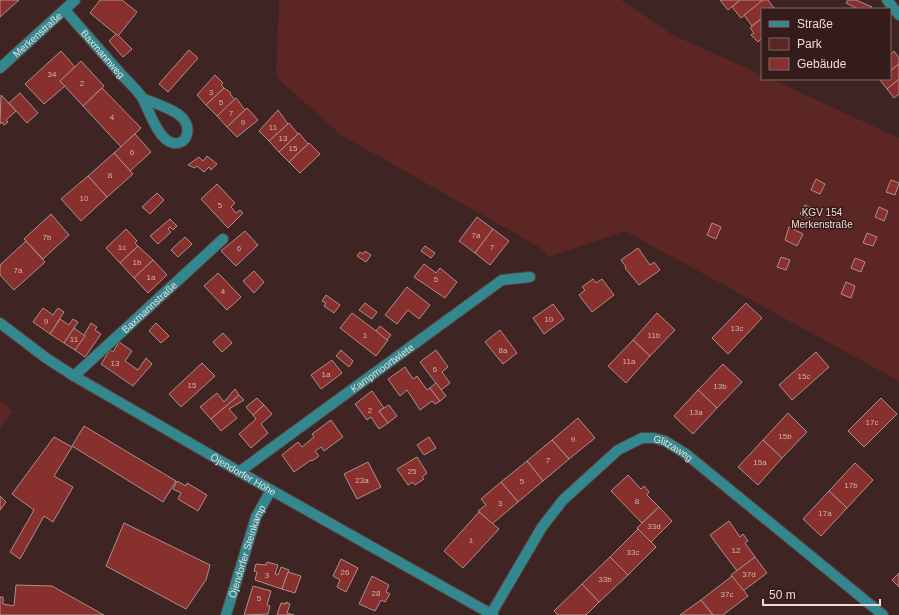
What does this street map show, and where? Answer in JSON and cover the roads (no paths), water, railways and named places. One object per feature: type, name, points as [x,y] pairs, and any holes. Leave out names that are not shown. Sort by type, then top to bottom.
[{"type":"street","name":"Merkenstraße","points":[[0,68],[75,0]]},
{"type":"street","points":[[887,0],[899,15]]},
{"type":"street","name":"Baxmannweg","points":[[65,10],[142,98],[161,134],[166,140],[177,144],[183,140],[188,133],[188,126],[184,119],[167,108],[142,98]]},
{"type":"street","name":"Baxmannstraße","points":[[74,376],[223,238]]},
{"type":"street","name":"Kampmoortwiete","points":[[239,472],[502,280],[530,277]]},
{"type":"street","name":"Öjendorfer Höhe","points":[[0,323],[46,358],[74,376],[239,472],[492,614]]},
{"type":"street","name":"Glitzaweg","points":[[492,614],[542,527],[563,500],[620,448],[642,438],[654,438],[665,440],[686,454],[883,615]]},
{"type":"street","name":"Öjendorfer Steinkamp","points":[[226,615],[256,517],[271,490]]},
{"type":"park label","name":"KGV 154 Merkenstraße","points":[[822,218]]}]
